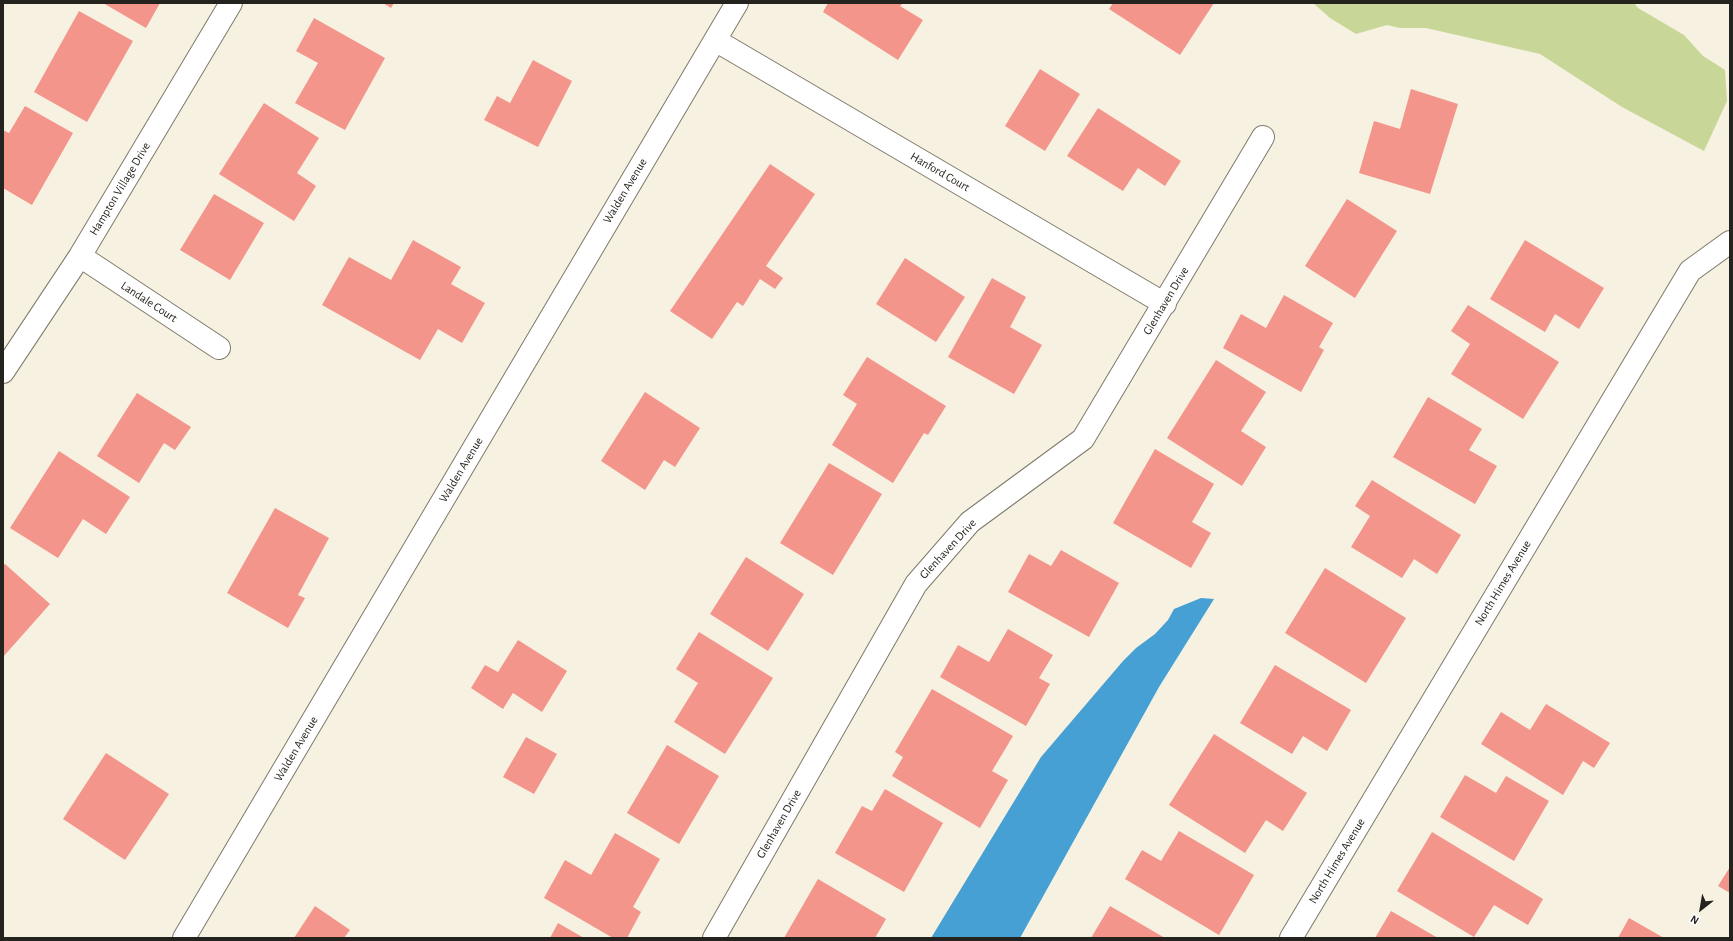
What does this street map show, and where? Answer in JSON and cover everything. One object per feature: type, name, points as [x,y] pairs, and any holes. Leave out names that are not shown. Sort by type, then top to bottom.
[{"type":"street","name":"Hampton Village Drive","points":[[3,372],[80,256],[230,3]]},
{"type":"street","name":"Walden Avenue","points":[[184,938],[737,3]]},
{"type":"street","name":"Hanford Court","points":[[715,40],[1165,304]]},
{"type":"street","name":"Glenhaven Drive","points":[[714,938],[916,584],[970,522],[1083,439],[1264,137]]},
{"type":"street","name":"North Himes Avenue","points":[[1291,938],[1690,271],[1730,242]]},
{"type":"street","name":"Landale Court","points":[[80,256],[219,348]]},
{"type":"green space","points":[[1313,3],[1634,3],[1638,8],[1684,35],[1703,56],[1725,70],[1727,101],[1704,151],[1622,107],[1540,54],[1426,28],[1400,28],[1387,25],[1356,34],[1330,18]]},
{"type":"water","points":[[1201,598],[1214,599],[1159,687],[1020,938],[931,938],[1041,757],[1123,661],[1136,648],[1155,634],[1168,620],[1174,609]]},
{"type":"building","points":[[103,3],[160,3],[146,28]]},
{"type":"building","points":[[383,3],[394,3],[391,8]]},
{"type":"building","points":[[828,3],[903,3],[900,6],[923,20],[898,60],[823,12]]},
{"type":"building","points":[[1113,3],[1214,3],[1180,55],[1109,9]]},
{"type":"building","points":[[79,11],[133,41],[87,122],[34,92]]},
{"type":"building","points":[[314,18],[385,58],[345,130],[295,103],[318,63],[296,51]]},
{"type":"building","points":[[533,60],[572,81],[538,147],[484,120],[497,96],[510,103]]},
{"type":"building","points":[[1040,69],[1080,94],[1045,151],[1005,126]]},
{"type":"building","points":[[1411,89],[1458,104],[1430,194],[1359,173],[1374,121],[1400,129]]},
{"type":"building","points":[[264,103],[319,138],[297,173],[316,186],[294,221],[219,174]]},
{"type":"building","points":[[25,106],[73,133],[32,205],[3,188],[3,130],[9,133]]},
{"type":"building","points":[[1098,108],[1181,161],[1165,186],[1138,168],[1123,191],[1067,156]]},
{"type":"building","points":[[770,164],[815,194],[766,266],[783,278],[775,289],[760,279],[743,306],[737,302],[712,339],[670,311]]},
{"type":"building","points":[[214,194],[264,223],[230,280],[180,250]]},
{"type":"building","points":[[1347,199],[1397,231],[1355,298],[1305,266]]},
{"type":"building","points":[[413,240],[461,267],[451,284],[485,303],[462,343],[438,329],[420,360],[322,305],[349,257],[391,280]]},
{"type":"building","points":[[1525,240],[1604,288],[1579,329],[1555,314],[1545,332],[1490,299]]},
{"type":"building","points":[[905,258],[965,297],[936,342],[876,304]]},
{"type":"building","points":[[992,278],[1026,297],[1010,327],[1042,345],[1014,394],[948,357]]},
{"type":"building","points":[[1284,295],[1333,323],[1319,347],[1324,350],[1301,392],[1223,348],[1241,314],[1266,328]]},
{"type":"building","points":[[1468,305],[1559,362],[1523,419],[1451,374],[1470,344],[1451,331]]},
{"type":"building","points":[[867,357],[946,406],[928,435],[924,433],[893,483],[832,445],[857,404],[843,395]]},
{"type":"building","points":[[1216,360],[1266,392],[1241,431],[1266,447],[1242,486],[1167,438]]},
{"type":"building","points":[[645,392],[700,428],[675,467],[664,460],[645,490],[601,461]]},
{"type":"building","points":[[137,393],[191,427],[175,450],[164,443],[139,483],[97,456]]},
{"type":"building","points":[[1428,397],[1482,429],[1469,450],[1497,466],[1475,504],[1393,457]]},
{"type":"building","points":[[1155,449],[1214,484],[1192,522],[1211,533],[1191,568],[1113,523]]},
{"type":"building","points":[[59,451],[130,497],[106,534],[83,519],[58,558],[10,528]]},
{"type":"building","points":[[829,463],[882,494],[833,575],[780,543]]},
{"type":"building","points":[[1372,480],[1461,535],[1437,574],[1414,559],[1402,578],[1351,547],[1370,516],[1355,506]]},
{"type":"building","points":[[275,508],[329,538],[298,595],[305,598],[288,628],[227,593]]},
{"type":"building","points":[[1061,550],[1119,583],[1089,637],[1008,592],[1029,554],[1051,566]]},
{"type":"building","points":[[746,557],[804,594],[768,651],[710,614]]},
{"type":"building","points":[[5,564],[50,604],[3,657],[3,566]]},
{"type":"building","points":[[1325,568],[1406,618],[1366,683],[1285,633]]},
{"type":"building","points":[[1008,629],[1053,655],[1039,678],[1050,684],[1026,726],[940,677],[958,645],[989,662]]},
{"type":"building","points":[[699,632],[773,678],[725,754],[674,722],[698,683],[676,669]]},
{"type":"building","points":[[518,640],[567,671],[542,712],[513,693],[503,709],[471,688],[485,665],[498,672]]},
{"type":"building","points":[[1275,665],[1351,710],[1327,751],[1303,736],[1292,754],[1240,723]]},
{"type":"building","points":[[932,689],[1013,736],[992,771],[1008,780],[980,828],[892,776],[903,757],[895,752]]},
{"type":"building","points":[[1546,704],[1610,743],[1594,768],[1583,761],[1563,795],[1481,744],[1501,712],[1530,730]]},
{"type":"building","points":[[1214,734],[1307,793],[1283,831],[1266,820],[1245,853],[1169,805]]},
{"type":"building","points":[[526,737],[557,754],[534,794],[503,777]]},
{"type":"building","points":[[667,745],[719,776],[679,844],[627,813]]},
{"type":"building","points":[[106,753],[169,794],[125,860],[63,819]]},
{"type":"building","points":[[1465,775],[1496,793],[1506,776],[1549,801],[1514,861],[1440,817]]},
{"type":"building","points":[[885,789],[943,823],[904,892],[835,853],[862,806],[872,811]]},
{"type":"building","points":[[1179,831],[1254,875],[1219,935],[1125,879],[1142,850],[1161,861]]},
{"type":"building","points":[[1432,832],[1543,899],[1528,925],[1494,905],[1474,937],[1397,891]]},
{"type":"building","points":[[615,833],[660,859],[633,907],[641,912],[627,938],[613,938],[544,898],[565,860],[591,875]]},
{"type":"building","points":[[1730,867],[1730,893],[1718,886]]},
{"type":"building","points":[[818,879],[886,919],[875,938],[784,938]]},
{"type":"building","points":[[315,906],[350,930],[344,938],[294,938]]},
{"type":"building","points":[[1110,906],[1165,938],[1091,938]]},
{"type":"building","points":[[1391,911],[1438,938],[1375,938]]},
{"type":"building","points":[[1629,918],[1664,938],[1618,938]]},
{"type":"building","points":[[558,923],[584,938],[550,938]]}]
